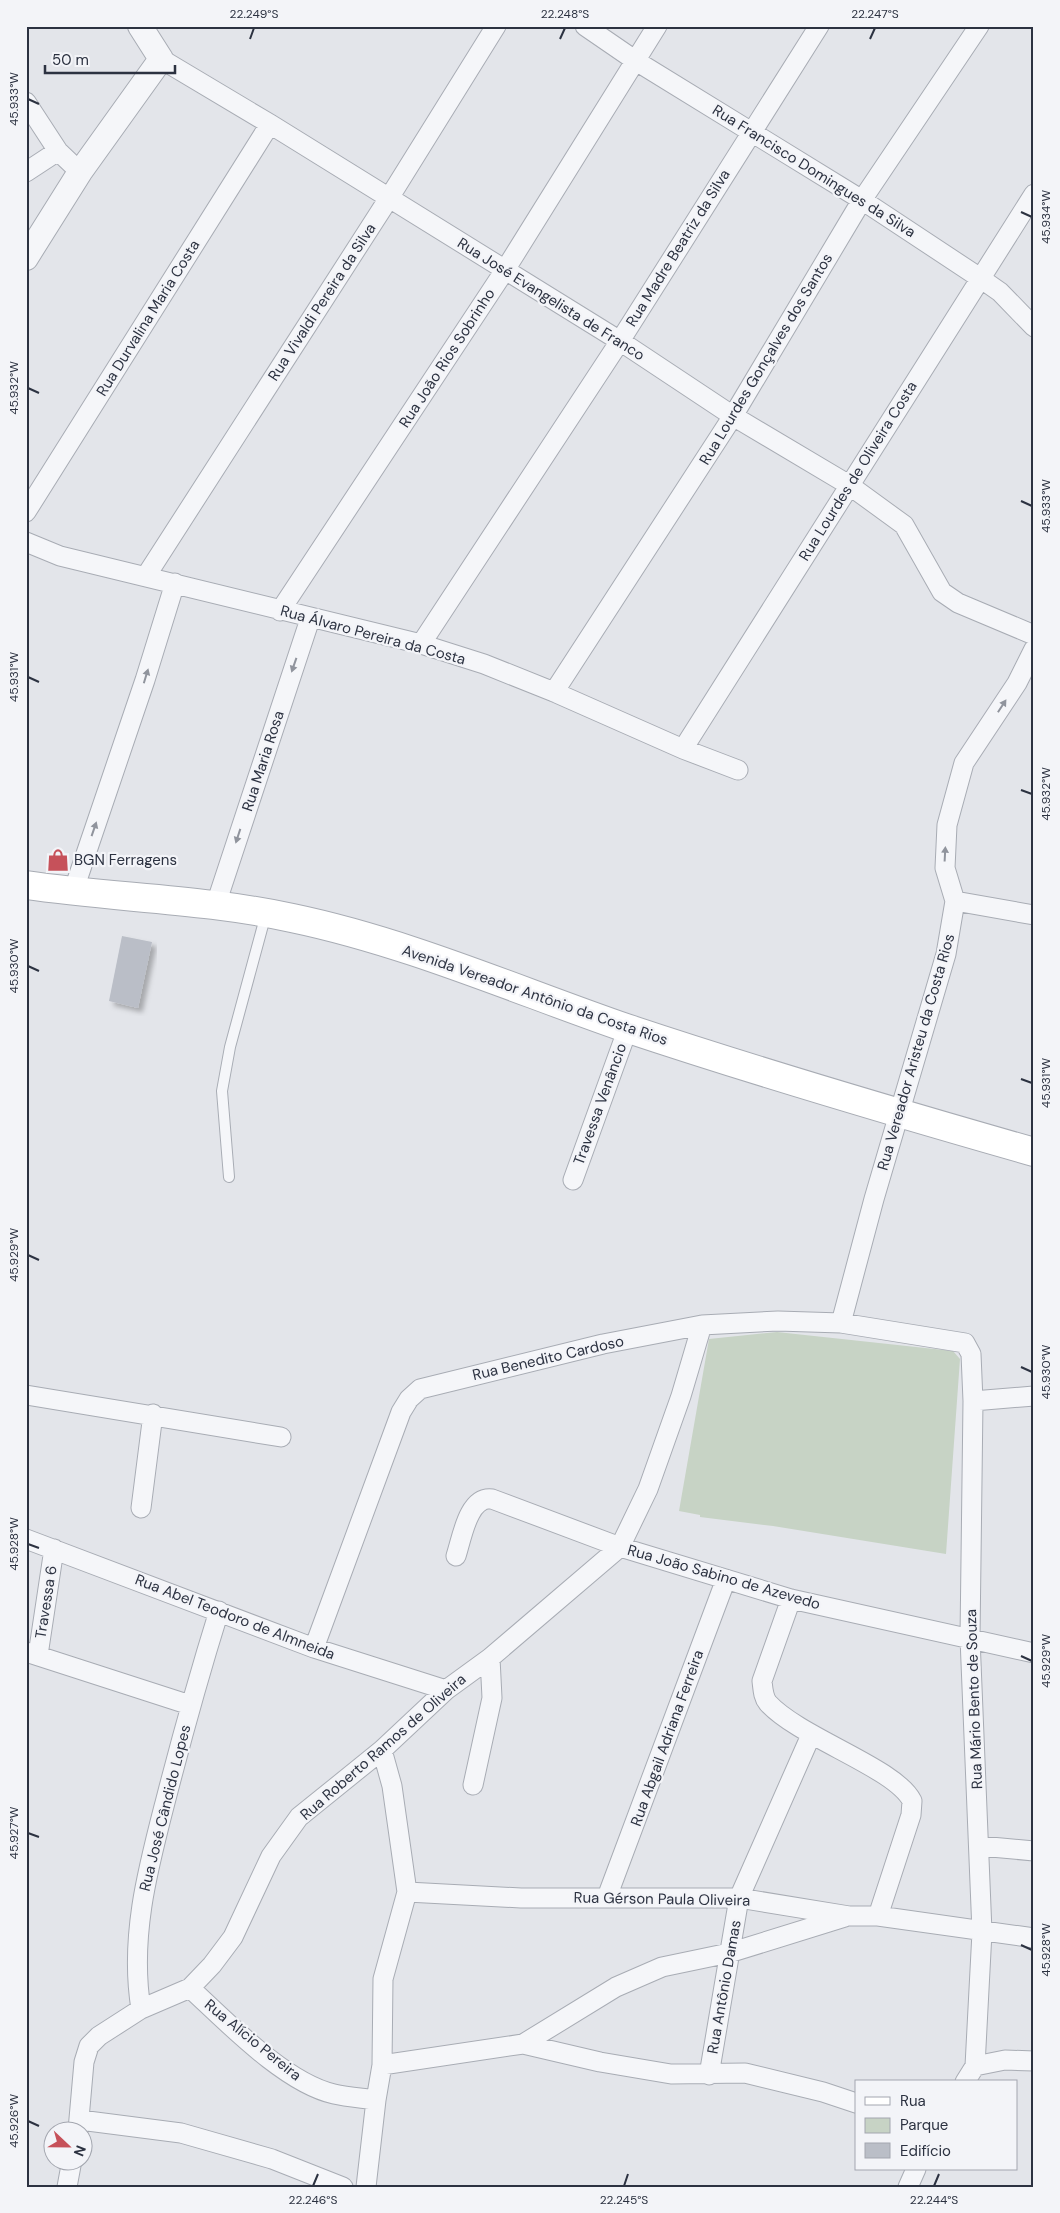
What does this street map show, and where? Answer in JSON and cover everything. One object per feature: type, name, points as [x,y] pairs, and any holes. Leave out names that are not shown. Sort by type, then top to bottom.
[{"type":"main road","name":"Avenida Vereador Antônio da Costa Rios","points":[[26,885],[73,892],[216,904],[266,913],[372,938],[628,1028],[899,1114],[1034,1152]]},
{"type":"street","name":"Rua José Evangelista de Franco","points":[[140,26],[161,59],[270,124],[620,341],[733,416],[848,485],[904,525],[942,592],[958,603],[1034,635]]},
{"type":"street","name":"Rua Vivaldi Pereira da Silva","points":[[146,576],[389,198],[496,26]]},
{"type":"street","name":"Rua Francisco Domingues da Silva","points":[[585,26],[636,61],[862,200],[980,278],[1000,292],[1034,327]]},
{"type":"street","name":"Rua João Rios Sobrinho","points":[[280,611],[505,270],[657,26]]},
{"type":"street","name":"Rua Madre Beatriz da Silva","points":[[421,644],[620,341],[819,26]]},
{"type":"street","name":"Rua Lourdes Gonçalves dos Santos","points":[[554,692],[733,416],[862,200],[979,26]]},
{"type":"street","points":[[26,258],[80,172],[161,59]]},
{"type":"street","points":[[26,102],[58,151],[80,172]]},
{"type":"street","name":"Rua Durvalina Maria Costa","points":[[26,512],[270,124]]},
{"type":"street","points":[[26,172],[58,151]]},
{"type":"street","name":"Rua Lourdes de Oliveira Costa","points":[[683,749],[848,485],[1034,194]]},
{"type":"street","name":"Rua Álvaro Pereira da Costa","points":[[26,542],[60,556],[175,583],[310,619],[421,644],[484,664],[554,692],[683,749],[738,770]]},
{"type":"street","points":[[73,892],[145,680],[175,583]]},
{"type":"street","name":"Rua Maria Rosa","points":[[216,904],[310,619]]},
{"type":"street","name":"Rua Vereador Aristeu da Costa Rios","points":[[841,1323],[946,954],[955,901],[944,868],[947,825],[964,763],[1017,683],[1034,649]]},
{"type":"street","points":[[955,901],[1034,914]]},
{"type":"street","name":"Travessa Venâncio","points":[[573,1180],[628,1028]]},
{"type":"street","name":"Rua Benedito Cardoso","points":[[314,1648],[401,1412],[420,1389],[603,1344],[702,1325],[778,1321],[841,1323],[957,1340]]},
{"type":"street","name":"Rua Roberto Ramos de Oliveira","points":[[79,2120],[84,2062],[89,2046],[99,2036],[141,2008],[190,1988],[212,1966],[233,1937],[271,1856],[299,1817],[382,1750],[446,1690],[490,1658],[620,1547],[648,1488],[681,1396],[702,1325]]},
{"type":"street","name":"Rua Mário Bento de Souza","points":[[957,1340],[964,1343],[971,1354],[973,1401],[970,1638],[980,1846],[982,1932],[976,2066]]},
{"type":"street","points":[[26,1395],[153,1414],[281,1437]]},
{"type":"street","points":[[973,1401],[1034,1396]]},
{"type":"street","points":[[141,1508],[153,1414]]},
{"type":"street","name":"Rua João Sabino de Azevedo","points":[[456,1556],[469,1517],[478,1502],[484,1498],[492,1499],[620,1547],[791,1598],[1034,1653]]},
{"type":"street","name":"Rua Abel Teodoro de Almneida","points":[[26,1539],[314,1648],[446,1690]]},
{"type":"street","name":"Travessa 6","points":[[32,1653],[54,1549]]},
{"type":"street","name":"Rua Abgail Adriana Ferreira","points":[[608,1897],[726,1579]]},
{"type":"street","points":[[791,1598],[762,1682],[763,1693],[768,1703],[811,1735],[899,1784],[912,1802],[910,1815],[878,1916]]},
{"type":"street","name":"Rua José Cândido Lopes","points":[[141,2008],[136,1983],[138,1933],[144,1884],[190,1705],[219,1611]]},
{"type":"street","points":[[32,1653],[190,1705]]},
{"type":"street","points":[[473,1785],[492,1698],[490,1658]]},
{"type":"street","name":"Rua Antônio Damas","points":[[709,2075],[739,1898],[811,1735]]},
{"type":"street","points":[[366,2187],[382,2065],[383,1979],[407,1892],[392,1786],[382,1750]]},
{"type":"street","points":[[980,1846],[1034,1851]]},
{"type":"street","name":"Rua Gérson Paula Oliveira","points":[[407,1892],[522,1898],[739,1898],[849,1916],[878,1916],[1034,1938]]},
{"type":"street","points":[[523,2044],[616,1987],[662,1967],[729,1953],[849,1916]]},
{"type":"street","name":"Rua Alício Pereira","points":[[190,1988],[243,2036],[298,2080],[333,2094],[376,2100]]},
{"type":"street","points":[[382,2065],[523,2044],[600,2062],[671,2074],[709,2075],[745,2073],[823,2092],[855,2103]]},
{"type":"street","points":[[966,2080],[976,2066],[1005,2060],[1034,2061]]},
{"type":"street","points":[[92,2126],[181,2133],[272,2159],[343,2187]]},
{"type":"street","points":[[67,2187],[70,2170]]},
{"type":"street","points":[[908,2187],[916,2170]]},
{"type":"lane","points":[[229,1177],[222,1091],[230,1047],[266,913]]},
{"type":"green space","points":[[777,1332],[953,1351],[960,1359],[946,1554],[773,1526],[700,1517],[700,1515],[679,1511],[709,1339]]},
{"type":"building","points":[[122,936],[152,942],[138,1008],[109,1001]]},
{"type":"place","name":"BGN Ferragens","points":[[58,860]]}]
